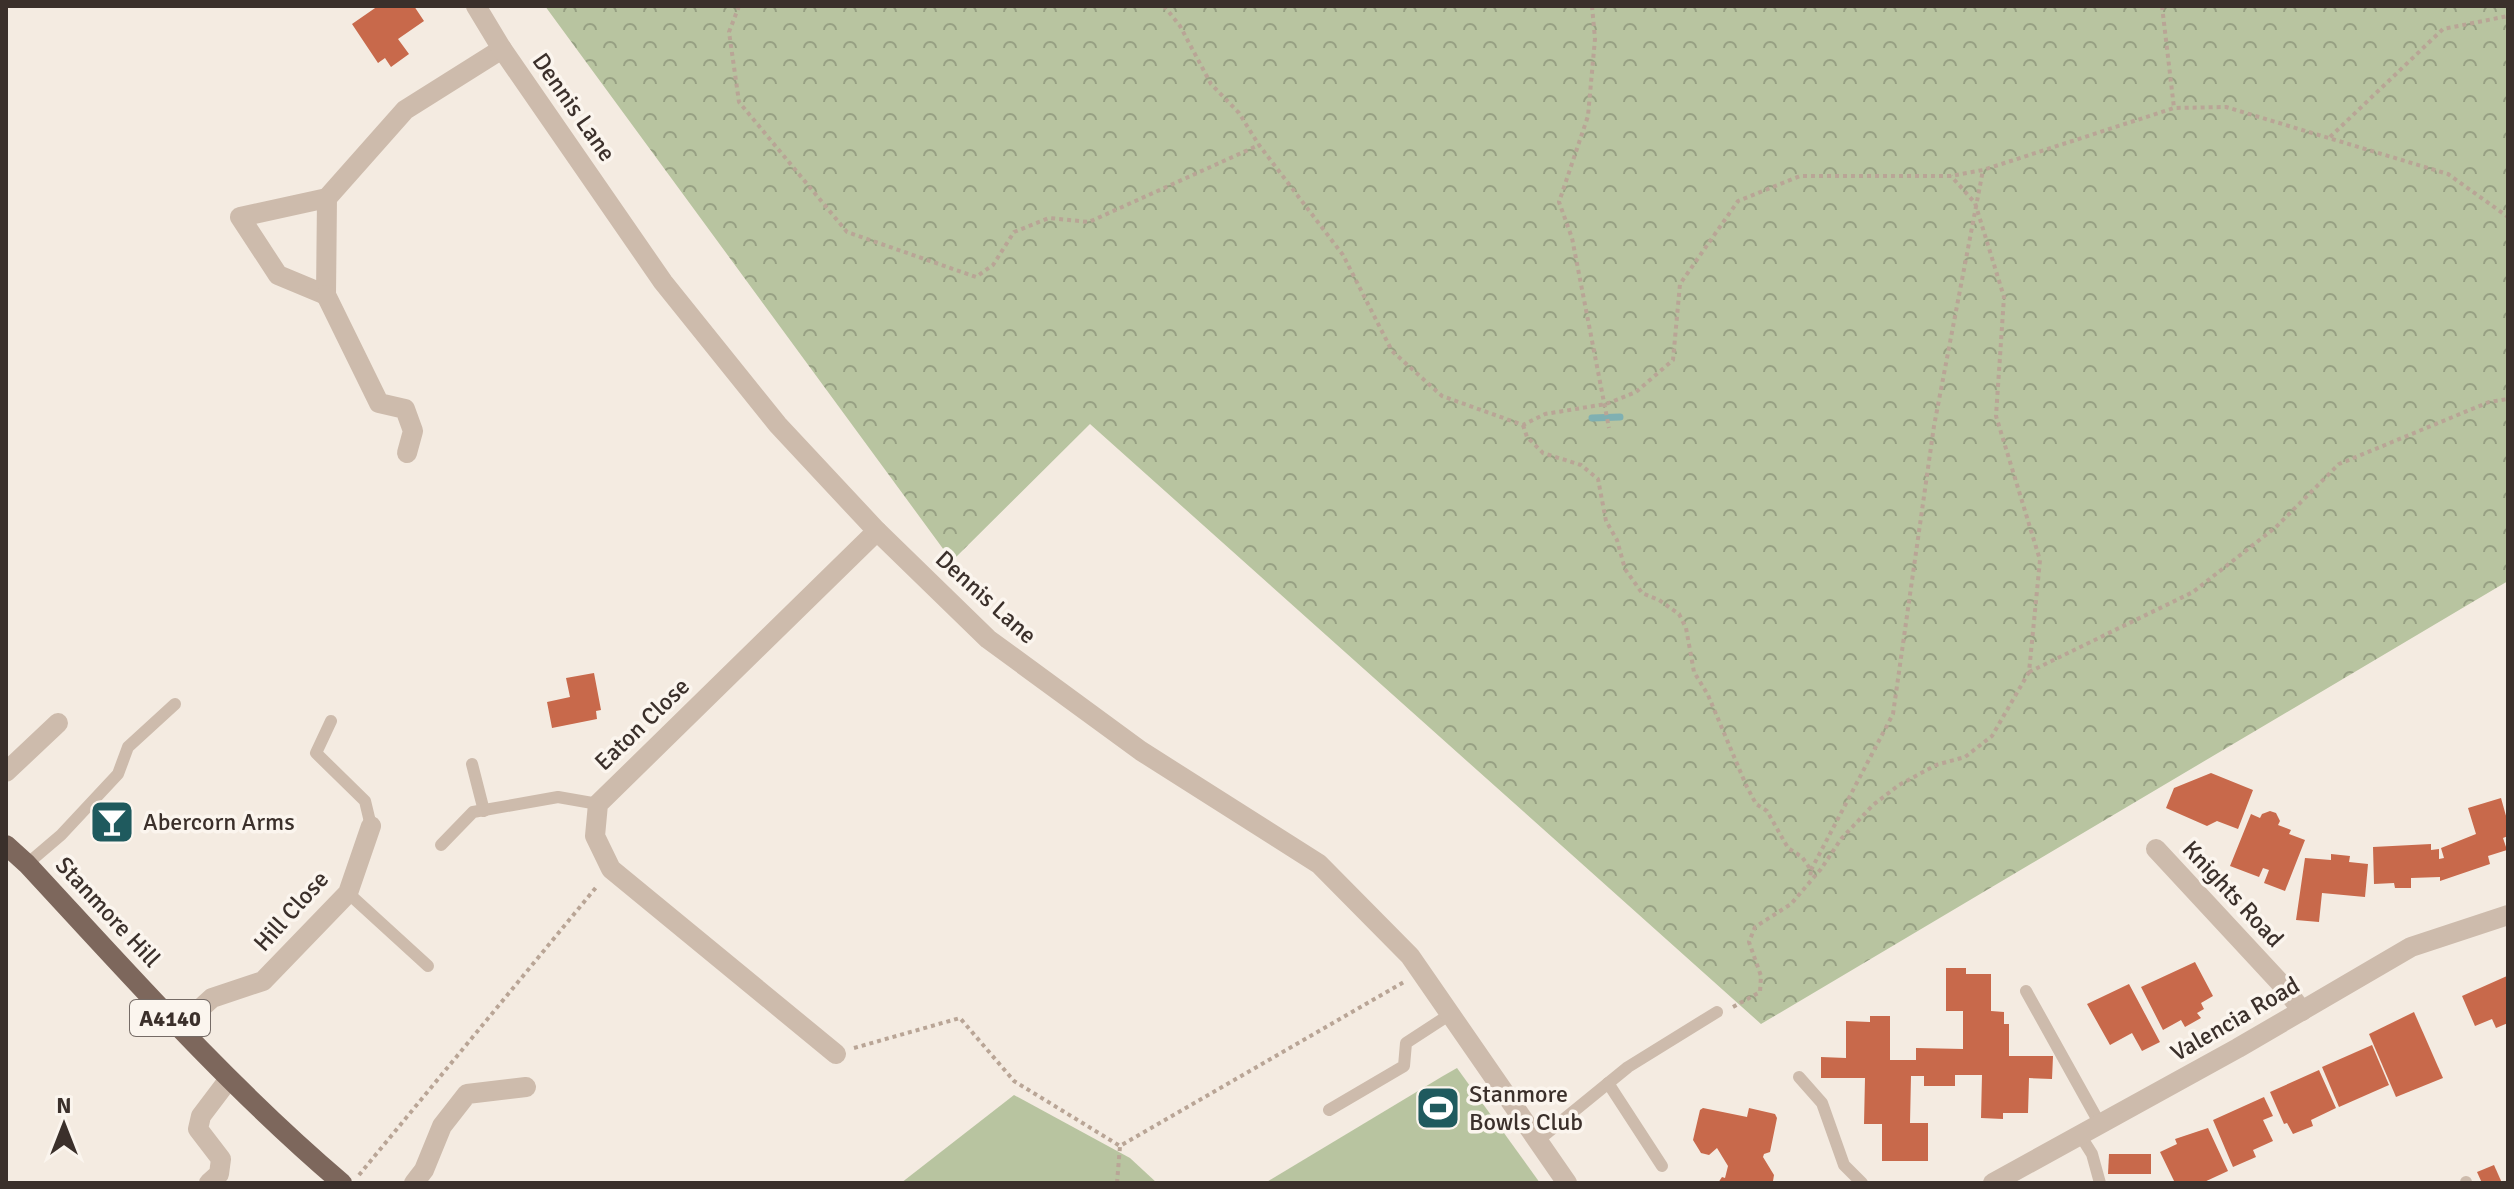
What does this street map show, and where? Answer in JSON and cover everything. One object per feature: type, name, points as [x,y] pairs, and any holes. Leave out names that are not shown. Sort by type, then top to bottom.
[{"type":"main road","name":"Stanmore Hill","points":[[6,845],[229,1079],[283,1133],[342,1183]]},
{"type":"street","name":"Dennis Lane","points":[[476,6],[502,49],[663,282],[778,425],[877,531],[988,639],[1141,751],[1319,864],[1410,956],[1567,1183]]},
{"type":"street","points":[[326,295],[278,275],[240,217],[327,198],[405,110],[502,49]]},
{"type":"street","points":[[327,198],[326,295],[379,403],[405,409],[413,431],[407,453]]},
{"type":"street","name":"Eaton Close","points":[[836,1054],[611,869],[595,836],[598,804],[877,531]]},
{"type":"street","points":[[6,772],[58,723]]},
{"type":"street","name":"Hill Close","points":[[179,1028],[212,998],[263,981],[348,893],[371,826]]},
{"type":"street","name":"Knights Road","points":[[2156,849],[2284,987],[2302,1011]]},
{"type":"street","name":"Valencia Road","points":[[1993,1183],[2411,947],[2508,915]]},
{"type":"street","points":[[209,1183],[219,1174],[221,1159],[198,1129],[201,1116],[229,1079]]},
{"type":"street","points":[[414,1183],[424,1170],[442,1126],[467,1094],[526,1087]]},
{"type":"lane","points":[[27,864],[61,835],[118,774],[128,747],[175,704]]},
{"type":"lane","points":[[331,721],[316,753],[365,801],[371,826]]},
{"type":"lane","points":[[472,764],[484,811]]},
{"type":"lane","points":[[441,845],[473,812],[558,797],[598,804]]},
{"type":"lane","points":[[348,893],[428,966]]},
{"type":"lane","points":[[2026,991],[2100,1124]]},
{"type":"lane","points":[[1536,1142],[1628,1067],[1717,1012]]},
{"type":"lane","points":[[1329,1110],[1404,1066],[1406,1043],[1449,1015]]},
{"type":"lane","points":[[1799,1077],[1822,1103],[1844,1165],[1862,1183]]},
{"type":"lane","points":[[1608,1083],[1662,1166]]},
{"type":"lane","points":[[2080,1135],[2092,1154],[2100,1183]]},
{"type":"path","points":[[739,6],[729,32],[739,102],[847,232],[976,277],[993,265],[1014,232],[1049,218],[1089,222],[1259,145]]},
{"type":"path","points":[[1164,6],[1180,26],[1211,84],[1239,113],[1259,145],[1343,255],[1392,351],[1442,396],[1523,425],[1545,414],[1606,404],[1636,392],[1673,360],[1680,284],[1738,201],[1800,176],[1951,176],[1983,170],[2174,108],[2226,107],[2448,174],[2508,217]]},
{"type":"path","points":[[1592,6],[1595,39],[1588,116],[1559,202],[1572,238],[1609,428]]},
{"type":"path","points":[[2162,6],[2174,108]]},
{"type":"path","points":[[2330,137],[2443,29],[2508,16]]},
{"type":"path","points":[[1810,881],[1811,870],[1893,714],[1934,426],[1983,170]]},
{"type":"path","points":[[1717,1012],[1760,992],[1761,976],[1749,942],[1755,927],[1791,904],[1841,839],[1873,805],[1899,785],[1936,765],[1965,757],[1992,736],[2029,672],[2040,560],[1996,416],[2004,297],[1975,203],[1951,176]]},
{"type":"path","points":[[2029,672],[2193,592],[2276,527],[2339,464],[2489,402],[2508,399]]},
{"type":"path","points":[[1523,425],[1527,437],[1543,453],[1581,465],[1598,479],[1606,521],[1617,540],[1625,569],[1642,593],[1679,614],[1686,628],[1694,672],[1708,695],[1746,785],[1756,804],[1767,811],[1788,848],[1802,857],[1811,870]]},
{"type":"path","points":[[353,1183],[611,869]]},
{"type":"path","points":[[1120,1146],[1420,973]]},
{"type":"path","points":[[836,1054],[960,1018],[1014,1081],[1120,1146]]},
{"type":"path","points":[[1117,1183],[1120,1146]]},
{"type":"green space","points":[[545,6],[2508,6],[2508,581],[1761,1024],[1090,424],[952,561]]},
{"type":"green space","name":"Stanmore Bowls Club","points":[[1457,1068],[1540,1183],[1265,1183],[1443,1076]]},
{"type":"green space","points":[[1014,1095],[1130,1158],[1157,1183],[901,1183]]},
{"type":"building","points":[[378,6],[414,6],[424,21],[398,39],[409,54],[391,67],[385,58],[378,63],[352,24]]},
{"type":"building","points":[[594,673],[601,710],[596,711],[597,719],[552,728],[547,702],[570,697],[566,678]]},
{"type":"building","points":[[2211,773],[2253,790],[2238,829],[2217,821],[2207,826],[2166,808],[2174,788]]},
{"type":"building","points":[[2501,798],[2508,823],[2508,836],[2503,838],[2507,850],[2488,856],[2490,864],[2440,881],[2440,877],[2411,878],[2411,888],[2395,888],[2394,883],[2374,884],[2373,847],[2431,844],[2431,850],[2439,849],[2439,859],[2444,858],[2441,848],[2476,834],[2468,808]]},
{"type":"building","points":[[2270,811],[2276,813],[2280,821],[2278,825],[2291,830],[2289,834],[2305,840],[2285,891],[2264,883],[2269,870],[2263,868],[2259,877],[2230,866],[2251,814],[2260,818]]},
{"type":"building","points":[[2331,854],[2350,856],[2349,862],[2368,864],[2365,897],[2322,893],[2319,922],[2296,920],[2305,858],[2331,860]]},
{"type":"building","points":[[2195,962],[2213,996],[2201,1003],[2204,1009],[2197,1013],[2201,1018],[2185,1027],[2181,1020],[2163,1030],[2141,987]]},
{"type":"building","points":[[1946,968],[1966,968],[1966,974],[1991,974],[1991,1011],[2004,1012],[2004,1024],[2009,1024],[2009,1056],[2053,1056],[2052,1079],[2029,1078],[2028,1113],[2003,1113],[2003,1119],[1981,1118],[1982,1075],[1955,1075],[1955,1086],[1924,1086],[1924,1076],[1911,1076],[1910,1123],[1928,1123],[1928,1161],[1882,1161],[1882,1124],[1864,1124],[1865,1078],[1821,1078],[1821,1057],[1846,1058],[1846,1021],[1870,1022],[1870,1016],[1890,1016],[1890,1060],[1916,1060],[1916,1048],[1963,1049],[1963,1011],[1946,1011]]},
{"type":"building","points":[[2507,976],[2508,1023],[2496,1028],[2492,1019],[2475,1026],[2462,996]]},
{"type":"building","points":[[2129,984],[2160,1042],[2142,1051],[2132,1033],[2110,1045],[2087,1004]]},
{"type":"building","points":[[2414,1012],[2443,1078],[2396,1097],[2369,1034]]},
{"type":"building","points":[[2372,1045],[2389,1085],[2339,1107],[2322,1067]]},
{"type":"building","points":[[2319,1070],[2336,1108],[2311,1120],[2313,1126],[2293,1134],[2287,1123],[2284,1124],[2270,1092]]},
{"type":"building","points":[[2264,1097],[2273,1116],[2263,1120],[2273,1141],[2253,1150],[2256,1157],[2233,1167],[2213,1120]]},
{"type":"building","points":[[1703,1108],[1747,1117],[1749,1108],[1775,1114],[1777,1118],[1770,1152],[1763,1157],[1774,1175],[1773,1181],[1718,1183],[1722,1177],[1725,1178],[1728,1166],[1717,1148],[1709,1155],[1701,1153],[1693,1140]]},
{"type":"building","points":[[2208,1128],[2228,1171],[2202,1183],[2175,1183],[2160,1152],[2177,1144],[2175,1139]]},
{"type":"building","points":[[2109,1154],[2151,1154],[2151,1174],[2108,1174]]},
{"type":"building","points":[[2494,1165],[2502,1183],[2482,1183],[2477,1172]]},
{"type":"waterway","points":[[1592,418],[1620,417]]},
{"type":"place","name":"Abercorn Arms","points":[[112,822]]},
{"type":"place","name":"Stanmore Bowls Club","points":[[1438,1108]]}]
